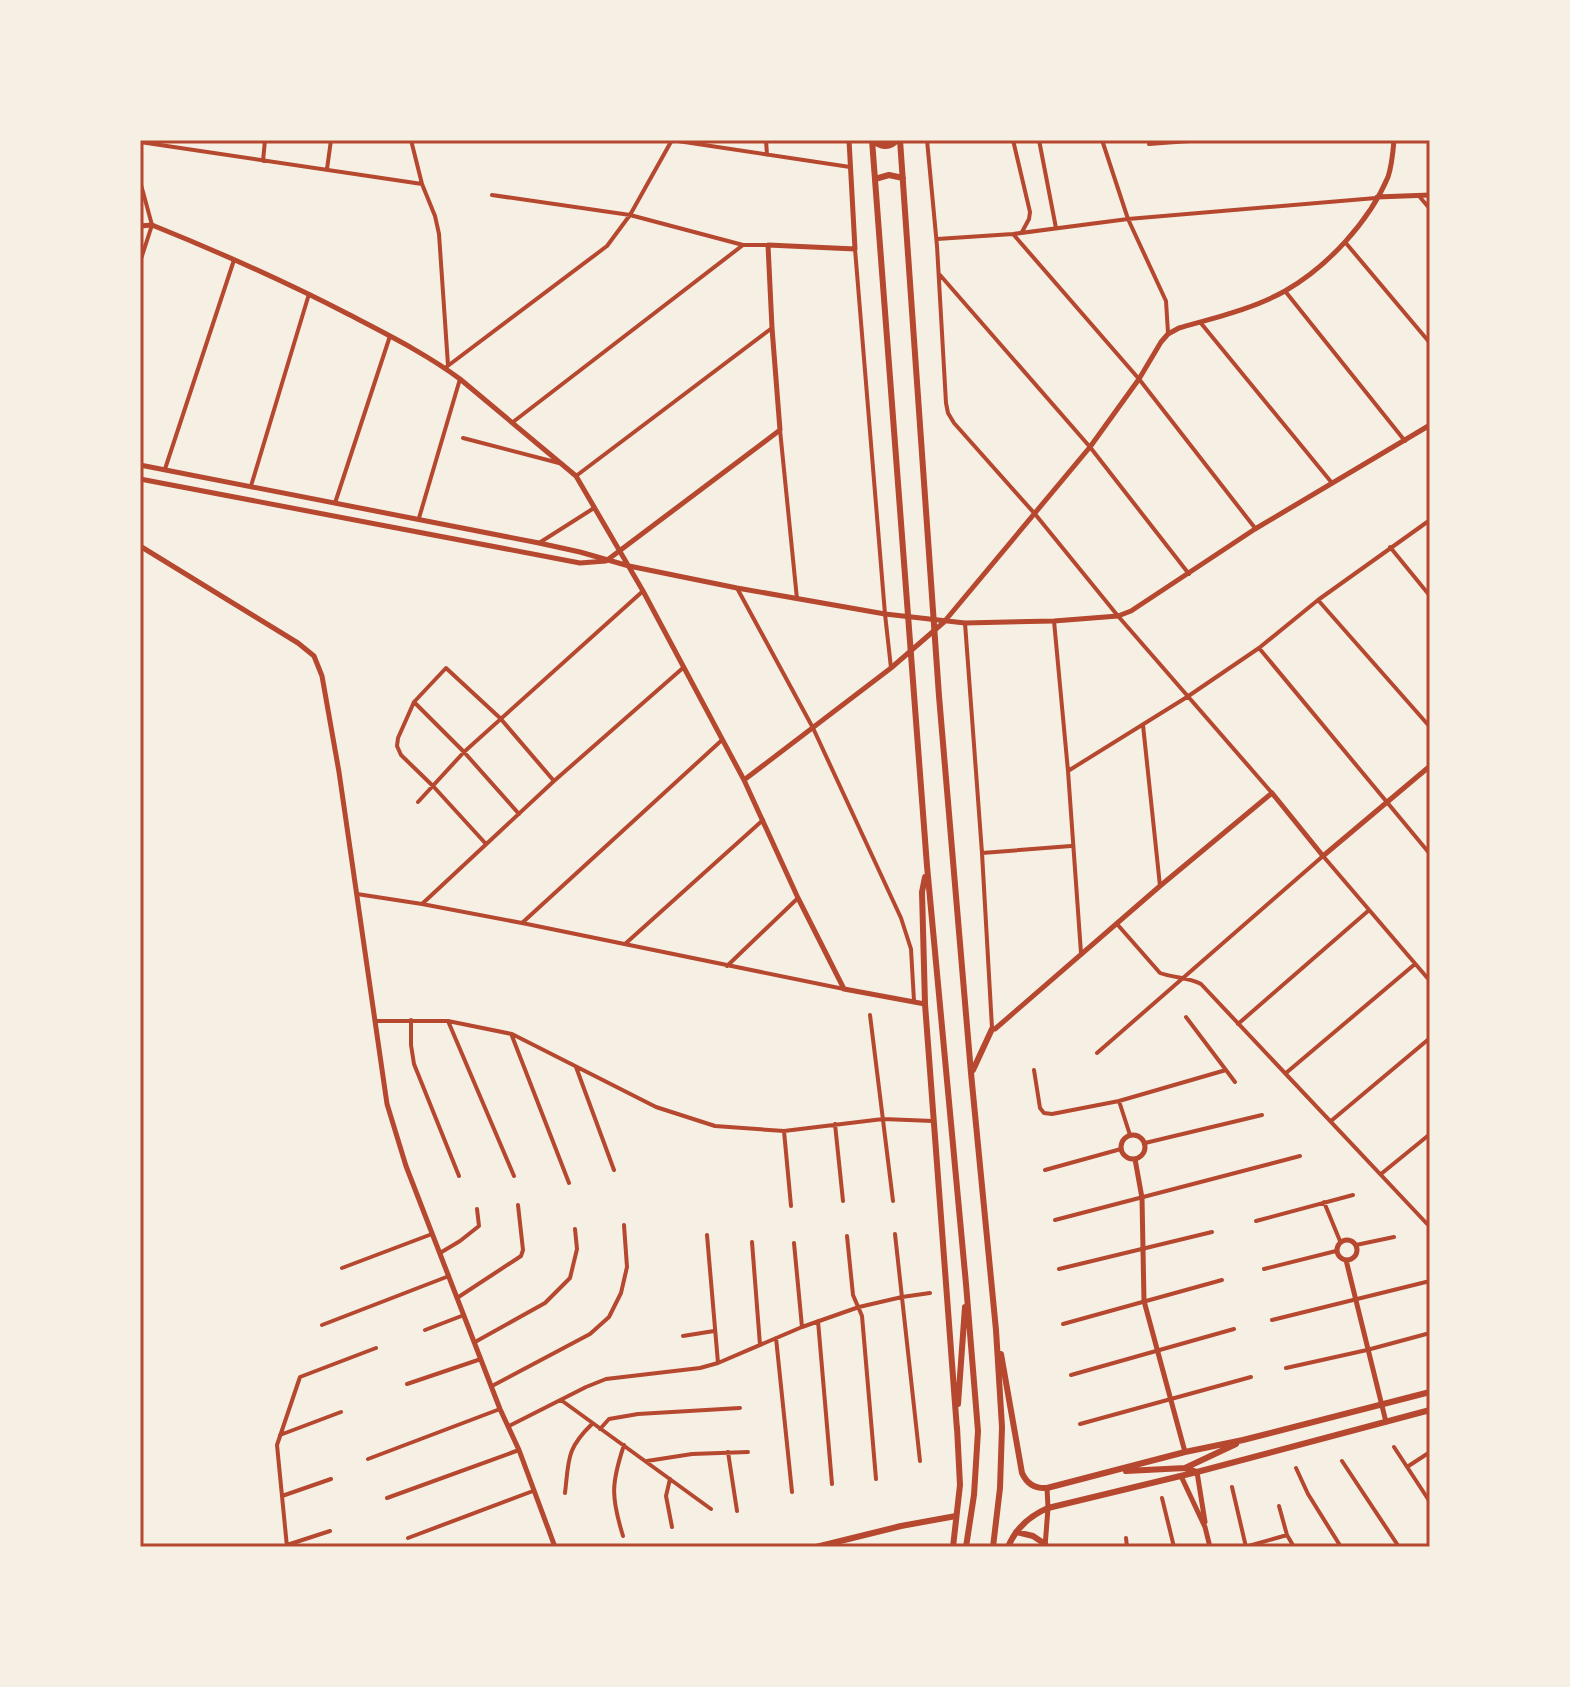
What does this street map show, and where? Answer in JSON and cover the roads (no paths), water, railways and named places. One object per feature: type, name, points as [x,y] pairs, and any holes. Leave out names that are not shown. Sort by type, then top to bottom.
[{"type":"main road","points":[[872,140],[886,146],[899,140]]},
{"type":"main road","points":[[872,140],[927,866],[978,1431],[974,1495],[966,1547]]},
{"type":"main road","points":[[899,140],[939,696],[995,1319],[1002,1427],[1000,1488],[993,1547]]},
{"type":"main road","points":[[875,179],[889,175],[903,178]]},
{"type":"main road","points":[[927,866],[922,892],[925,1004],[960,1485],[953,1547]]},
{"type":"main road","points":[[971,1073],[992,1029]]},
{"type":"main road","points":[[957,1430],[966,1284]]},
{"type":"main road","points":[[995,1319],[1022,1473],[1032,1486],[1047,1488],[1430,1392]]},
{"type":"main road","points":[[1008,1547],[1016,1532],[1030,1518],[1048,1508],[1430,1410]]},
{"type":"main road","points":[[1181,1476],[1185,1468],[1243,1440]]},
{"type":"main road","points":[[1115,1471],[1185,1468],[1197,1472]]},
{"type":"main road","points":[[816,1547],[956,1516]]},
{"type":"main road","points":[[1016,1532],[1033,1536],[1045,1546]]},
{"type":"main road","points":[[895,1547],[911,1547]]},
{"type":"street","points":[[190,150],[192,140]]},
{"type":"street","points":[[263,161],[265,140]]},
{"type":"street","points":[[326,170],[331,140]]},
{"type":"street","points":[[411,140],[439,234],[447,366]]},
{"type":"street","points":[[447,366],[607,246],[630,215],[671,140],[850,167]]},
{"type":"street","points":[[766,140],[767,155]]},
{"type":"street","points":[[849,140],[855,249],[891,668]]},
{"type":"street","points":[[927,140],[948,413],[1430,981]]},
{"type":"street","points":[[1013,140],[1030,212],[1022,232]]},
{"type":"street","points":[[1039,140],[1056,228]]},
{"type":"street","points":[[1102,140],[1128,219],[1166,301],[1168,334]]},
{"type":"street","points":[[1149,144],[1203,140]]},
{"type":"street","points":[[744,780],[891,668],[944,622],[1090,447],[1168,334],[1285,291],[1345,242],[1377,197],[1389,174],[1394,140]]},
{"type":"street","points":[[140,142],[422,184]]},
{"type":"street","points":[[140,181],[152,225],[140,262]]},
{"type":"street","points":[[492,195],[630,215],[743,245],[855,249]]},
{"type":"street","points":[[937,239],[1013,234],[1128,219],[1430,195]]},
{"type":"street","points":[[1419,196],[1430,209]]},
{"type":"street","points":[[140,226],[152,225],[234,258],[447,366],[576,476],[643,591],[744,780],[844,989]]},
{"type":"street","points":[[1013,234],[1139,379],[1255,529]]},
{"type":"street","points":[[1345,242],[1430,343]]},
{"type":"street","points":[[513,422],[743,245]]},
{"type":"street","points":[[768,245],[780,430],[797,599]]},
{"type":"street","points":[[165,469],[234,258]]},
{"type":"street","points":[[938,273],[1090,447],[1189,574]]},
{"type":"street","points":[[1285,291],[1405,441]]},
{"type":"street","points":[[251,486],[309,294]]},
{"type":"street","points":[[1200,322],[1332,483]]},
{"type":"street","points":[[576,476],[772,328]]},
{"type":"street","points":[[335,503],[390,336]]},
{"type":"street","points":[[419,518],[460,379]]},
{"type":"street","points":[[140,465],[419,518],[580,552],[629,566],[797,599],[944,622],[1054,621],[1118,616],[1131,611],[1255,529],[1430,425]]},
{"type":"street","points":[[140,479],[580,563],[606,561],[780,430]]},
{"type":"street","points":[[463,438],[561,464]]},
{"type":"street","points":[[539,543],[594,508]]},
{"type":"street","points":[[1068,771],[1259,648],[1318,600],[1430,520]]},
{"type":"street","points":[[140,546],[298,643],[314,656],[322,676],[387,1104],[406,1166],[554,1545],[544,1547]]},
{"type":"street","points":[[1390,547],[1430,596]]},
{"type":"street","points":[[737,588],[813,728],[907,934],[911,949],[914,1002]]},
{"type":"street","points":[[418,802],[500,718],[643,591]]},
{"type":"street","points":[[1318,600],[1430,727]]},
{"type":"street","points":[[1054,621],[1082,955]]},
{"type":"street","points":[[965,623],[992,1029],[1272,793]]},
{"type":"street","points":[[1259,648],[1430,854]]},
{"type":"street","points":[[422,904],[554,781],[684,667]]},
{"type":"street","points":[[486,844],[401,755],[397,746],[414,702],[446,668],[500,718],[554,781]]},
{"type":"street","points":[[414,702],[519,814]]},
{"type":"street","points":[[1143,725],[1160,886]]},
{"type":"street","points":[[522,923],[722,740]]},
{"type":"street","points":[[1097,1053],[1430,766]]},
{"type":"street","points":[[625,945],[763,820]]},
{"type":"street","points":[[982,853],[1072,846]]},
{"type":"street","points":[[357,894],[522,923],[726,967],[925,1004]]},
{"type":"street","points":[[726,967],[798,898]]},
{"type":"street","points":[[1238,1024],[1368,911]]},
{"type":"street","points":[[1117,924],[1160,973],[1201,984],[1430,1226]]},
{"type":"street","points":[[1286,1073],[1415,964]]},
{"type":"street","points":[[870,1015],[893,1201]]},
{"type":"street","points":[[1186,1017],[1235,1082]]},
{"type":"street","points":[[411,1020],[414,1064],[459,1176]]},
{"type":"street","points":[[375,1021],[448,1021],[512,1034],[656,1107],[715,1126],[784,1131],[883,1119],[933,1121]]},
{"type":"street","points":[[448,1021],[514,1176]]},
{"type":"street","points":[[512,1034],[569,1183]]},
{"type":"street","points":[[1330,1122],[1430,1038]]},
{"type":"street","points":[[576,1066],[614,1170]]},
{"type":"street","points":[[1034,1070],[1040,1108],[1044,1113],[1052,1114],[1119,1101],[1226,1070]]},
{"type":"street","points":[[1119,1101],[1130,1135]]},
{"type":"street","points":[[1145,1143],[1262,1115]]},
{"type":"street","points":[[835,1124],[843,1201]]},
{"type":"street","points":[[784,1131],[791,1206]]},
{"type":"street","points":[[1381,1174],[1430,1134]]},
{"type":"street","points":[[1130,1135],[1137,1135],[1145,1143],[1145,1152],[1135,1159],[1125,1156],[1121,1149],[1122,1142],[1130,1135]]},
{"type":"street","points":[[1045,1170],[1121,1149]]},
{"type":"street","points":[[1055,1220],[1300,1156]]},
{"type":"street","points":[[1135,1159],[1142,1198],[1144,1301],[1185,1452]]},
{"type":"street","points":[[1256,1221],[1353,1195]]},
{"type":"street","points":[[1324,1202],[1340,1241],[1336,1251],[1339,1258],[1346,1260],[1356,1256],[1356,1245],[1351,1240],[1340,1241]]},
{"type":"street","points":[[457,1298],[521,1256],[518,1205]]},
{"type":"street","points":[[440,1253],[479,1226],[477,1209]]},
{"type":"street","points":[[492,1386],[590,1334],[609,1317],[621,1293],[627,1267],[624,1225]]},
{"type":"street","points":[[475,1342],[545,1303],[570,1278],[577,1249],[575,1229]]},
{"type":"street","points":[[1059,1269],[1212,1232]]},
{"type":"street","points":[[342,1268],[432,1234]]},
{"type":"street","points":[[895,1234],[920,1461]]},
{"type":"street","points":[[707,1235],[718,1363]]},
{"type":"street","points":[[847,1236],[853,1295],[862,1316],[876,1479]]},
{"type":"street","points":[[1356,1245],[1394,1237]]},
{"type":"street","points":[[752,1242],[760,1345]]},
{"type":"street","points":[[794,1243],[802,1327]]},
{"type":"street","points":[[1264,1269],[1336,1251]]},
{"type":"street","points":[[1346,1260],[1386,1422]]},
{"type":"street","points":[[322,1325],[449,1276]]},
{"type":"street","points":[[1063,1324],[1222,1280]]},
{"type":"street","points":[[1272,1320],[1430,1281]]},
{"type":"street","points":[[508,1426],[606,1379],[700,1368],[859,1307],[930,1293]]},
{"type":"street","points":[[425,1330],[464,1315]]},
{"type":"street","points":[[818,1321],[832,1484]]},
{"type":"street","points":[[1071,1375],[1234,1329]]},
{"type":"street","points":[[683,1336],[714,1331]]},
{"type":"street","points":[[1286,1368],[1430,1333]]},
{"type":"street","points":[[776,1338],[792,1492]]},
{"type":"street","points":[[330,1531],[287,1546],[277,1445],[300,1377],[376,1348]]},
{"type":"street","points":[[407,1384],[481,1359]]},
{"type":"street","points":[[1080,1424],[1251,1377]]},
{"type":"street","points":[[561,1400],[711,1509]]},
{"type":"street","points":[[600,1429],[609,1419],[638,1414],[740,1408]]},
{"type":"street","points":[[368,1459],[500,1409]]},
{"type":"street","points":[[280,1435],[341,1412]]},
{"type":"street","points":[[565,1493],[572,1448],[577,1437],[592,1424]]},
{"type":"street","points":[[623,1536],[613,1497],[617,1466],[624,1445]]},
{"type":"street","points":[[1394,1447],[1430,1502]]},
{"type":"street","points":[[387,1498],[519,1450]]},
{"type":"street","points":[[728,1452],[737,1511]]},
{"type":"street","points":[[646,1461],[692,1454],[748,1452]]},
{"type":"street","points":[[1407,1467],[1430,1452]]},
{"type":"street","points":[[1342,1461],[1399,1547]]},
{"type":"street","points":[[1296,1468],[1308,1494],[1341,1547]]},
{"type":"street","points":[[1197,1472],[1210,1547]]},
{"type":"street","points":[[1181,1476],[1205,1527]]},
{"type":"street","points":[[282,1496],[331,1479]]},
{"type":"street","points":[[670,1479],[666,1496],[672,1527]]},
{"type":"street","points":[[1232,1487],[1246,1547],[1287,1535]]},
{"type":"street","points":[[1045,1546],[1047,1488]]},
{"type":"street","points":[[408,1538],[533,1491]]},
{"type":"street","points":[[1162,1498],[1174,1547]]},
{"type":"street","points":[[1279,1506],[1287,1535],[1294,1547]]},
{"type":"street","points":[[1126,1538],[1127,1547]]}]
